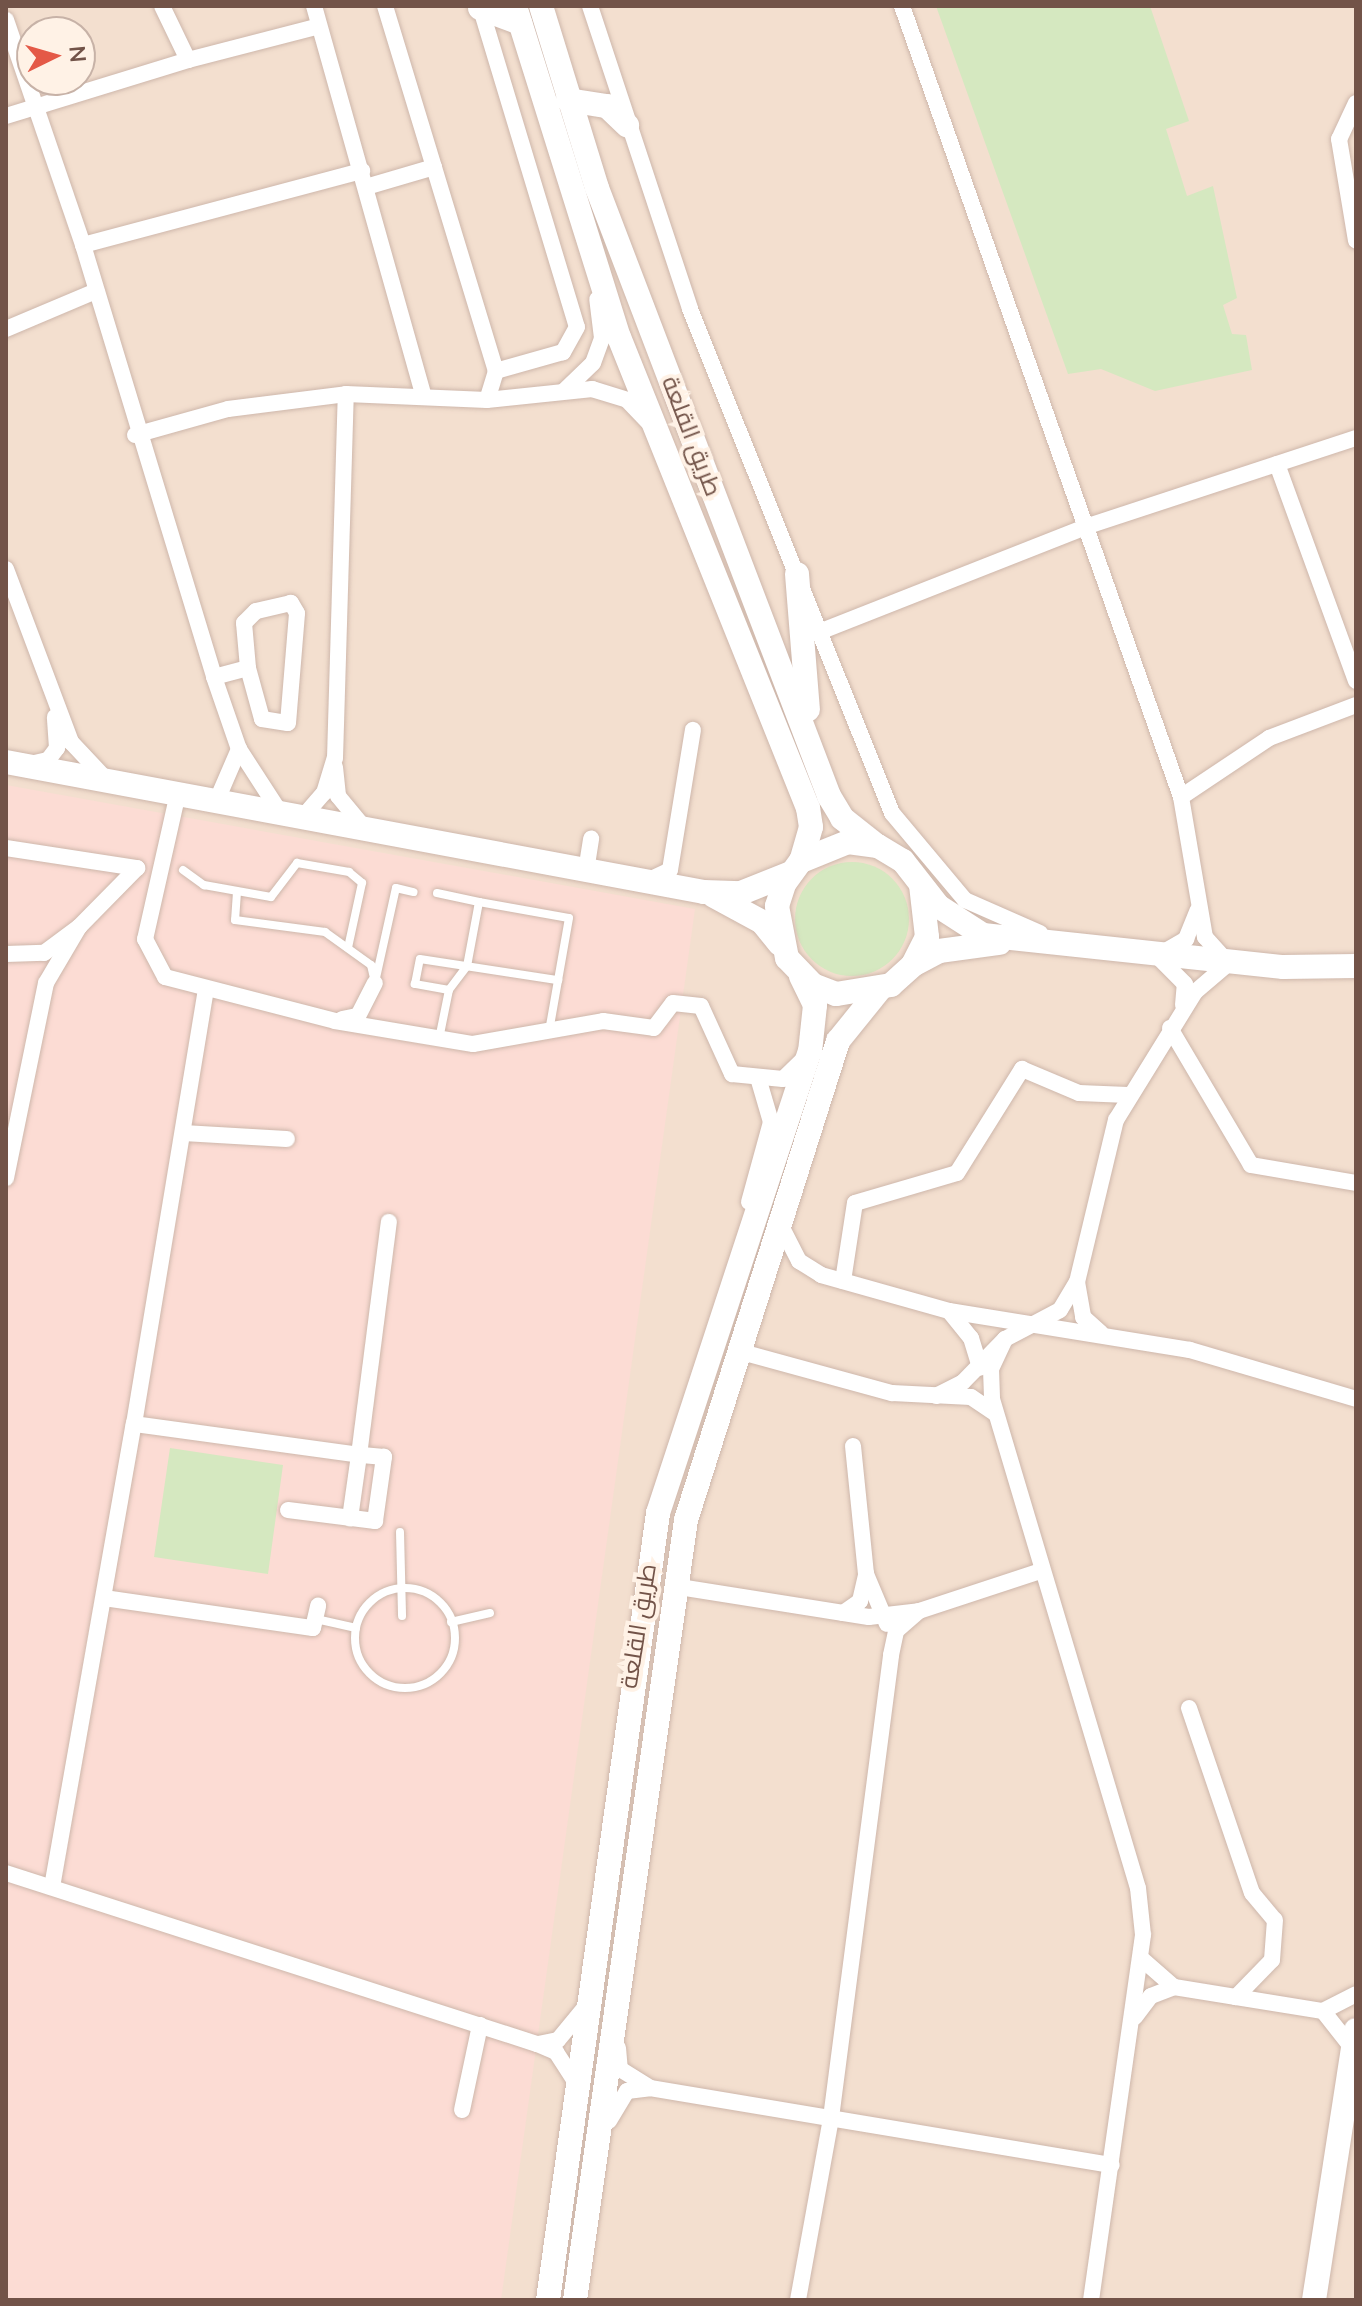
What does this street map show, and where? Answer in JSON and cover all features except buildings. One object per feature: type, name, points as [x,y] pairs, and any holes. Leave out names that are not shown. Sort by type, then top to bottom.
[{"type":"main road","name":"طريق القلعة","points":[[541,6],[568,100],[812,744],[842,818],[878,846]]},
{"type":"main road","points":[[480,7],[517,14]]},
{"type":"main road","name":"طريق القلعة","points":[[517,14],[582,232],[656,431],[808,808],[811,827],[797,866]]},
{"type":"main road","points":[[568,100],[607,106],[627,125]]},
{"type":"main road","points":[[797,574],[812,744]]},
{"type":"main road","points":[[15,764],[704,892],[755,890],[848,842],[878,846],[903,861],[956,922],[1021,943]]},
{"type":"main road","points":[[781,946],[777,906],[797,866]]},
{"type":"main road","points":[[913,965],[927,937],[921,885]]},
{"type":"main road","points":[[704,892],[749,913],[781,946],[801,976],[836,994],[880,989],[913,965],[959,946],[1021,943],[1230,962],[1356,966]]},
{"type":"main road","name":"طريق القلعة","points":[[548,2300],[643,1590],[669,1470],[810,1052],[815,1005],[801,976]]},
{"type":"main road","name":"طريق القلعة","points":[[575,2300],[673,1586],[704,1450],[838,1041],[880,989]]},
{"type":"main road","points":[[1314,2300],[1354,2040]]},
{"type":"street","points":[[162,6],[188,60]]},
{"type":"street","points":[[314,6],[423,393]]},
{"type":"street","points":[[385,6],[496,371],[487,400]]},
{"type":"street","points":[[590,6],[690,309],[892,813],[965,900],[1054,946]]},
{"type":"street","points":[[902,6],[1181,797],[1209,948],[1230,962],[1174,1021],[1128,1095],[1077,1282],[1060,1310],[1005,1339],[977,1361],[963,1382],[936,1396]]},
{"type":"street","points":[[480,7],[577,327],[563,352],[496,371]]},
{"type":"street","points":[[6,20],[83,245],[135,435],[239,749],[291,816],[324,793],[335,758]]},
{"type":"street","points":[[6,116],[188,60],[319,26]]},
{"type":"street","points":[[1356,103],[1339,139],[1356,241]]},
{"type":"street","points":[[83,245],[364,179],[434,167]]},
{"type":"street","points":[[564,391],[593,363],[602,338],[582,232]]},
{"type":"street","points":[[6,329],[96,291]]},
{"type":"street","points":[[135,435],[228,409],[346,394],[423,393],[487,400],[564,391],[610,392],[656,431]]},
{"type":"street","points":[[346,394],[335,758],[338,796],[366,830]]},
{"type":"street","points":[[819,632],[1085,527],[1356,438]]},
{"type":"street","points":[[1277,464],[1356,681]]},
{"type":"street","points":[[6,569],[55,708],[86,766],[111,782]]},
{"type":"street","points":[[291,603],[297,613],[288,723],[262,719],[248,668],[244,623],[256,611],[291,603]]},
{"type":"street","points":[[214,677],[248,668]]},
{"type":"street","points":[[1181,797],[1269,738],[1356,705]]},
{"type":"street","points":[[15,764],[48,760],[57,748],[55,708]]},
{"type":"street","points":[[643,881],[670,870],[693,730]]},
{"type":"street","points":[[217,800],[239,749]]},
{"type":"street","points":[[178,793],[163,845],[145,939],[151,962],[165,977],[335,1021],[473,1044],[548,1034],[603,1021],[654,1028],[673,1003],[701,1006],[732,1074],[759,1081],[783,1079],[810,1052]]},
{"type":"street","points":[[586,871],[591,838]]},
{"type":"street","points":[[6,954],[44,953],[79,927],[163,845]]},
{"type":"street","points":[[6,848],[80,862],[137,868],[157,875]]},
{"type":"street","points":[[675,853],[704,892]]},
{"type":"street","points":[[80,862],[102,877],[106,900]]},
{"type":"street","points":[[1201,901],[1186,939],[1157,956],[1185,984],[1174,1021],[1251,1165],[1356,1183]]},
{"type":"street","points":[[6,1178],[46,983],[79,927]]},
{"type":"street","points":[[335,1021],[358,1016],[375,983]]},
{"type":"street","points":[[52,1887],[134,1424],[206,990]]},
{"type":"street","points":[[843,1281],[855,1203],[957,1173],[1022,1069],[1079,1093],[1128,1095]]},
{"type":"street","points":[[707,1353],[771,1122],[759,1081]]},
{"type":"street","points":[[183,1133],[287,1139]]},
{"type":"street","points":[[350,1518],[389,1222]]},
{"type":"street","points":[[780,1224],[799,1261],[843,1281],[949,1311],[1035,1322],[1190,1350],[1356,1399]]},
{"type":"street","points":[[1077,1282],[1083,1317],[1102,1334]]},
{"type":"street","points":[[949,1311],[971,1338],[994,1406],[1138,1888],[1143,1960],[1091,2300]]},
{"type":"street","points":[[994,1406],[991,1369],[1005,1339]]},
{"type":"street","points":[[738,1351],[892,1393],[971,1397],[994,1406]]},
{"type":"street","points":[[134,1424],[384,1457],[375,1521],[288,1510]]},
{"type":"street","points":[[843,1613],[860,1601],[866,1574],[853,1446]]},
{"type":"street","points":[[673,1586],[843,1613],[886,1616],[919,1611],[1041,1571]]},
{"type":"street","points":[[866,1574],[886,1616],[891,1655]]},
{"type":"street","points":[[104,1598],[313,1628],[316,1613]]},
{"type":"street","points":[[798,2300],[831,2118],[891,1655],[896,1631],[919,1611]]},
{"type":"street","points":[[1189,1708],[1252,1893],[1275,1920],[1272,1960],[1236,1997]]},
{"type":"street","points":[[6,1873],[537,2044],[556,2052],[576,2083]]},
{"type":"street","points":[[631,1883],[635,1934],[617,2053],[620,2069],[650,2088]]},
{"type":"street","points":[[1143,1960],[1174,1987]]},
{"type":"street","points":[[1134,2018],[1151,1996],[1174,1987],[1323,2011],[1354,2040]]},
{"type":"street","points":[[1323,2011],[1356,1994]]},
{"type":"street","points":[[537,2044],[558,2040],[586,2006]]},
{"type":"street","points":[[462,2110],[480,2025]]},
{"type":"street","points":[[579,2271],[596,2229],[609,2119],[627,2091],[650,2088],[1112,2165]]},
{"type":"lane","points":[[183,870],[204,885],[271,897],[297,863],[349,872],[362,883],[348,948]]},
{"type":"lane","points":[[375,983],[396,888],[414,892]]},
{"type":"lane","points":[[237,892],[235,920],[325,932],[371,965],[375,983]]},
{"type":"lane","points":[[437,893],[569,918],[548,1034]]},
{"type":"lane","points":[[439,1039],[449,990],[467,966],[479,902]]},
{"type":"lane","points":[[449,990],[415,984],[420,959],[558,980]]},
{"type":"lane","points":[[400,1532],[398,1588],[402,1616]]},
{"type":"lane","points":[[398,1588],[433,1596],[451,1622],[453,1653],[444,1671],[407,1689],[366,1671],[356,1628],[366,1606],[398,1588]]},
{"type":"lane","points":[[316,1613],[356,1628]]},
{"type":"lane","points":[[451,1622],[490,1613]]},
{"type":"shaded area","points":[[6,6],[1356,6],[1356,2300],[6,2300]]},
{"type":"shaded area","points":[[6,785],[695,909],[501,2300],[6,2300]]},
{"type":"green space","points":[[936,6],[1150,6],[1189,121],[1166,129],[1187,196],[1213,186],[1237,298],[1223,305],[1232,334],[1246,335],[1252,370],[1155,391],[1101,369],[1068,374]]},
{"type":"green space","points":[[852,862],[874,866],[892,879],[905,897],[909,919],[905,941],[892,959],[874,972],[852,976],[830,972],[812,959],[799,941],[795,919],[799,897],[812,879],[830,866]]},
{"type":"green space","points":[[170,1448],[283,1465],[268,1574],[154,1557]]}]
